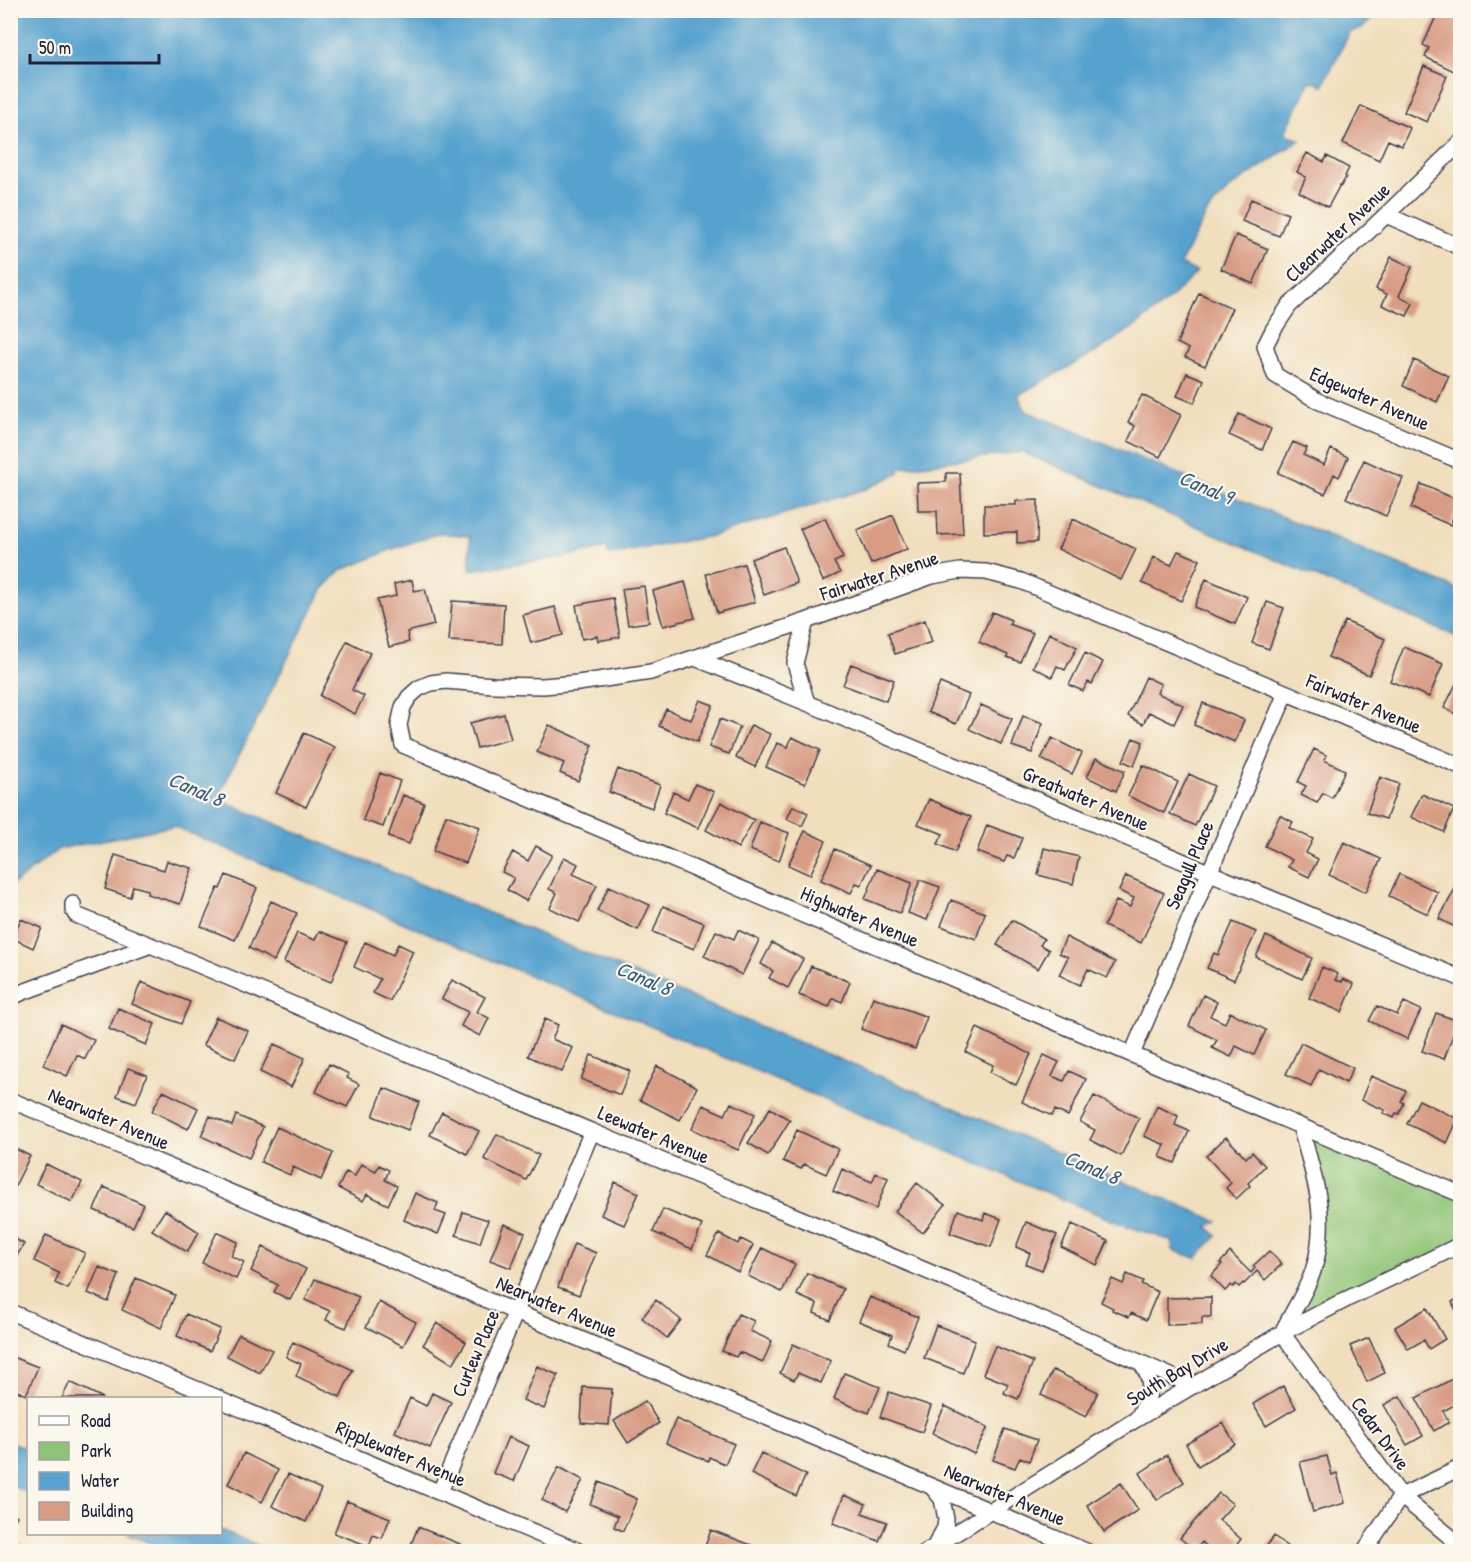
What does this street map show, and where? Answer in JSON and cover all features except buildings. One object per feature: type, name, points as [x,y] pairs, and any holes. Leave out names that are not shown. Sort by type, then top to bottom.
[{"type":"street","name":"Clearwater Avenue","points":[[1271,364],[1265,346],[1289,306],[1461,143]]},
{"type":"street","points":[[1386,215],[1461,247]]},
{"type":"street","name":"Edgewater Avenue","points":[[1271,364],[1275,375],[1318,401],[1461,461]]},
{"type":"street","name":"Fairwater Avenue","points":[[403,745],[399,725],[403,707],[409,697],[419,688],[431,683],[446,681],[533,686],[578,683],[651,672],[806,621],[932,576],[960,571],[986,572],[1021,581],[1461,766]]},
{"type":"street","points":[[806,621],[795,663],[807,703]]},
{"type":"street","name":"Greatwater Avenue","points":[[695,658],[1461,978]]},
{"type":"street","name":"Seagull Place","points":[[1132,1054],[1286,693]]},
{"type":"street","name":"Highwater Avenue","points":[[403,745],[1461,1194]]},
{"type":"street","name":"Leewater Avenue","points":[[73,904],[76,915],[1066,1329],[1193,1386]]},
{"type":"street","points":[[10,998],[151,945]]},
{"type":"street","name":"Nearwater Avenue","points":[[10,1100],[1088,1551]]},
{"type":"street","points":[[1282,1333],[1313,1273],[1318,1252],[1321,1212],[1316,1181],[1300,1126]]},
{"type":"street","name":"Curlew Place","points":[[440,1492],[592,1131]]},
{"type":"street","name":"South Bay Drive","points":[[930,1549],[1135,1420],[1282,1333],[1347,1299],[1461,1245]]},
{"type":"street","name":"Ripplewater Avenue","points":[[10,1312],[214,1397]]},
{"type":"street","name":"Cedar Drive","points":[[1282,1333],[1401,1496],[1461,1545]]},
{"type":"street","points":[[1135,1420],[1149,1396],[1146,1371],[1140,1362]]},
{"type":"street","name":"Ripplewater Avenue","points":[[222,1400],[569,1548],[581,1551]]},
{"type":"street","points":[[1364,1551],[1401,1496],[1461,1468]]},
{"type":"street","points":[[930,1485],[942,1499],[946,1519],[945,1528],[930,1549]]},
{"type":"green space","points":[[1305,1131],[1460,1197],[1460,1242],[1287,1328],[1318,1264]]},
{"type":"water","points":[[11,10],[1382,11],[1362,28],[1350,32],[1323,85],[1310,81],[1285,133],[1300,140],[1230,188],[1208,211],[1180,264],[1197,272],[1170,299],[1137,325],[1096,352],[1018,395],[1026,411],[1460,590],[1460,638],[1022,452],[899,468],[899,473],[866,489],[712,536],[609,555],[607,548],[560,558],[470,570],[470,536],[440,533],[340,571],[322,590],[217,799],[934,1099],[1217,1221],[1208,1227],[1217,1236],[1196,1258],[1172,1250],[1172,1241],[1121,1224],[173,826],[59,849],[11,886]]},
{"type":"water","points":[[11,1442],[27,1450],[27,1493],[11,1485]]},
{"type":"water","points":[[222,1530],[271,1551],[170,1551],[130,1535],[222,1535]]},
{"type":"water label","name":"Canal 9","points":[[1206,487]]},
{"type":"water label","name":"Canal 8","points":[[196,789]]},
{"type":"water label","name":"Canal 8","points":[[644,978]]},
{"type":"water label","name":"Canal 8","points":[[1092,1167]]}]
